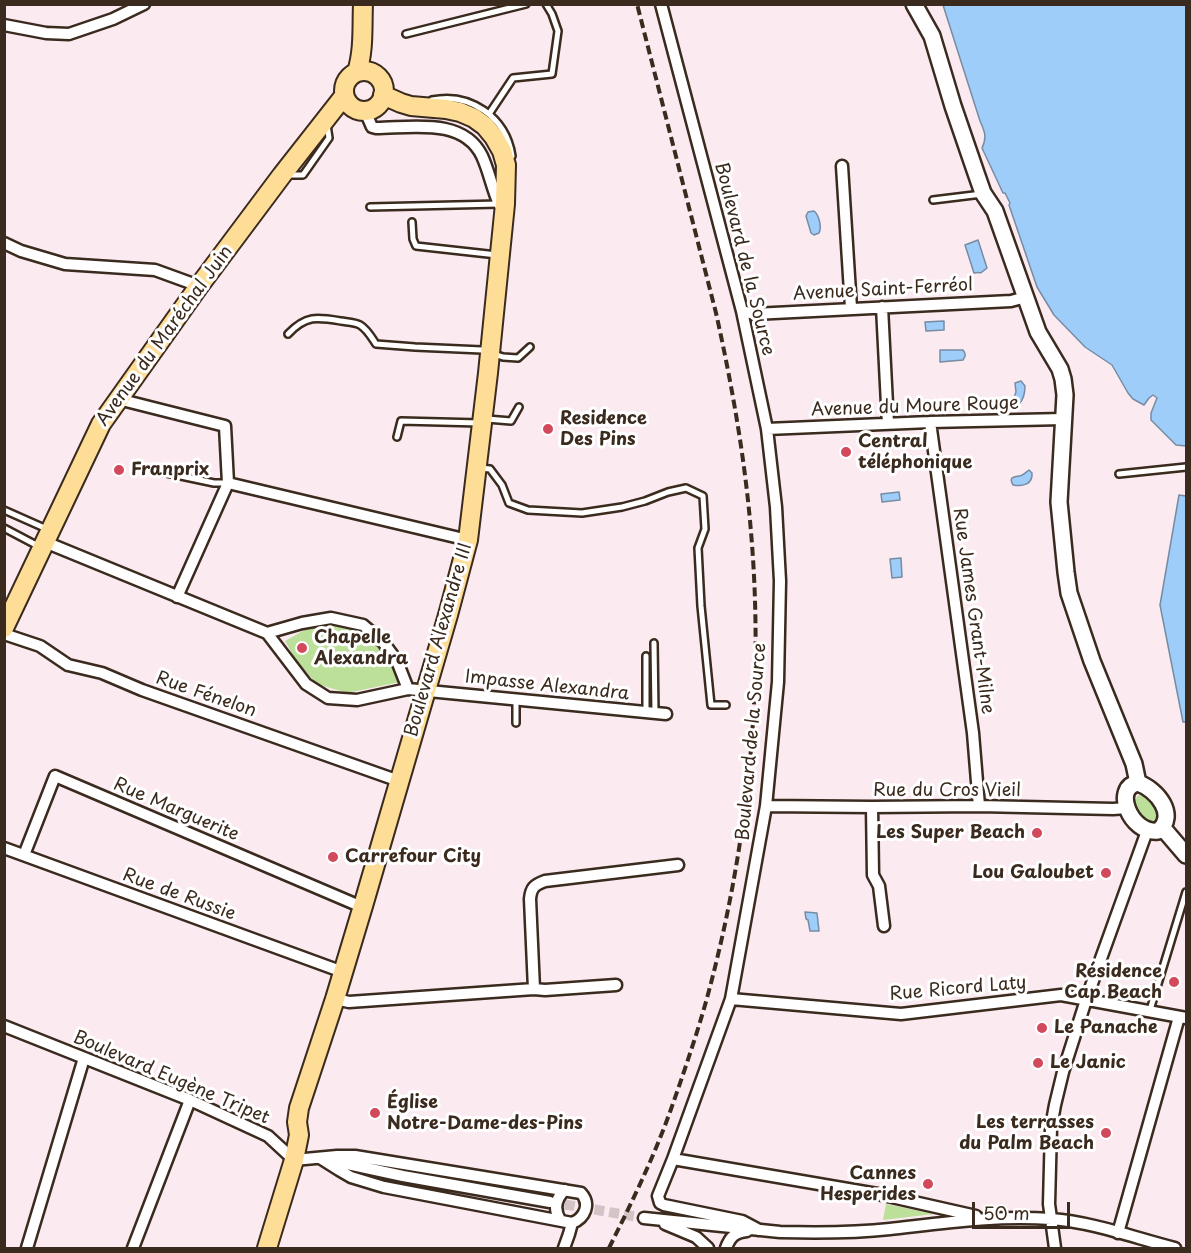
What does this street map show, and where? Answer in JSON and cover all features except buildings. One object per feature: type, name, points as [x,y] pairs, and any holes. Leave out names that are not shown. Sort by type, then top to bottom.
[{"type":"main road","points":[[363,4],[360,63],[363,71]]},
{"type":"main road","points":[[363,71],[369,4]]},
{"type":"main road","points":[[363,71],[375,74],[382,83],[383,95],[377,106],[365,111],[358,110],[352,107],[344,96],[346,81],[350,75],[363,71]]},
{"type":"main road","name":"Boulevard Alexandre III","points":[[267,1248],[294,1160],[299,1135],[298,1108],[335,999],[399,781],[417,690],[448,615],[468,540],[490,353],[502,204],[507,184],[506,165],[502,151],[485,126],[474,118],[446,109],[401,103],[383,95]]},
{"type":"main road","name":"Avenue du Maréchal Juin","points":[[4,628],[101,424],[199,286],[344,96]]},
{"type":"street","points":[[4,24],[46,33],[69,34],[113,19],[144,4]]},
{"type":"street","name":"Boulevard de la Source","points":[[661,4],[742,311],[767,429],[776,507],[780,581],[778,682],[766,806],[731,999],[658,1196],[660,1203],[664,1205],[742,1221],[759,1230]]},
{"type":"street","points":[[914,4],[932,36],[966,146],[984,194],[995,211],[1038,332],[1055,360],[1063,379],[1065,395],[1059,502],[1069,593],[1092,661],[1134,764],[1138,783]]},
{"type":"street","points":[[365,111],[372,127],[440,127],[465,136],[474,143],[482,155],[493,190],[502,204]]},
{"type":"street","points":[[842,166],[850,309]]},
{"type":"street","points":[[4,243],[65,264],[155,270],[199,286]]},
{"type":"street","name":"Avenue Saint-Ferréol","points":[[742,311],[754,314],[1011,301],[1026,297]]},
{"type":"street","points":[[882,307],[888,424]]},
{"type":"street","points":[[118,399],[225,426],[228,483],[177,597]]},
{"type":"street","name":"Avenue du Moure Rouge","points":[[767,429],[1064,419]]},
{"type":"street","name":"Rue James Grant-Milne","points":[[930,422],[973,733],[979,806]]},
{"type":"street","points":[[228,483],[468,540]]},
{"type":"street","points":[[46,540],[267,633],[302,623],[332,618],[363,625],[383,642],[417,690]]},
{"type":"street","name":"Impasse Alexandra","points":[[267,633],[306,684],[328,698],[357,700],[417,690],[655,713]]},
{"type":"street","name":"Rue Fénelon","points":[[4,634],[40,646],[68,664],[102,673],[153,694],[399,781]]},
{"type":"street","name":"Rue Marguerite","points":[[24,855],[55,776],[363,906]]},
{"type":"street","points":[[1055,1248],[1049,1204],[1051,1127],[1064,1072],[1086,1000],[1155,829],[1166,819],[1163,804],[1149,788],[1138,783],[1133,784],[1128,790],[1126,801],[1127,808],[1138,825],[1155,829],[1186,855]]},
{"type":"street","name":"Rue du Cros Vieil","points":[[766,806],[1127,808]]},
{"type":"street","points":[[872,807],[873,874],[879,886],[884,926]]},
{"type":"street","name":"Rue de Russie","points":[[4,848],[343,972]]},
{"type":"street","points":[[534,989],[530,891],[535,885],[544,881],[678,865]]},
{"type":"street","points":[[335,999],[349,1002],[534,989],[616,986]]},
{"type":"street","name":"Rue Ricord Laty","points":[[731,999],[901,1014],[1060,995],[1183,1018]]},
{"type":"street","points":[[1118,1233],[1183,1018]]},
{"type":"street","name":"Boulevard Eugène Tripet","points":[[4,1026],[190,1100],[268,1136],[294,1160]]},
{"type":"street","points":[[27,1248],[84,1058]]},
{"type":"street","points":[[133,1248],[190,1100]]},
{"type":"street","points":[[294,1160],[337,1156],[356,1156],[565,1190],[581,1193],[584,1196],[585,1213],[579,1220],[572,1222],[377,1186],[351,1177],[320,1158]]},
{"type":"street","points":[[320,1158],[403,1176],[550,1202]]},
{"type":"street","points":[[673,1159],[883,1195],[985,1219]]},
{"type":"street","points":[[560,1220],[556,1213],[556,1204],[559,1196],[565,1190]]},
{"type":"street","points":[[708,1248],[696,1237],[649,1218],[780,1232],[841,1232],[985,1219],[1051,1219],[1073,1221],[1176,1248]]},
{"type":"street","points":[[564,1248],[572,1222]]},
{"type":"street","points":[[726,1248],[731,1237],[738,1232],[759,1230]]},
{"type":"lane","points":[[406,34],[526,4]]},
{"type":"lane","points":[[489,114],[513,78],[552,74],[558,31],[546,4]]},
{"type":"lane","points":[[424,107],[432,100],[446,98],[468,101],[489,114],[500,125],[510,144],[513,163],[507,184]]},
{"type":"lane","points":[[933,200],[984,194]]},
{"type":"lane","points":[[370,207],[502,204]]},
{"type":"lane","points":[[412,222],[413,239],[416,246],[499,255]]},
{"type":"lane","points":[[288,334],[297,324],[309,319],[323,318],[360,324],[376,344],[482,350],[503,357],[518,358],[530,347]]},
{"type":"lane","points":[[397,437],[401,421],[511,421],[519,407]]},
{"type":"lane","points":[[476,467],[490,469],[502,485],[508,503],[528,510],[582,513],[622,507],[686,488],[703,496],[705,529],[698,548],[711,705],[726,705]]},
{"type":"lane","points":[[1119,474],[1186,467]]},
{"type":"lane","points":[[144,468],[214,483],[228,483]]},
{"type":"lane","points":[[4,510],[46,540]]},
{"type":"lane","points":[[4,528],[46,540]]},
{"type":"lane","points":[[654,643],[655,713]]},
{"type":"lane","points":[[646,656],[655,713]]},
{"type":"lane","points":[[516,699],[516,723]]},
{"type":"lane","points":[[1150,1012],[1186,892]]},
{"type":"green space","points":[[332,625],[362,633],[381,649],[392,663],[400,682],[347,693],[317,684],[297,662],[285,641],[308,628]]},
{"type":"green space","points":[[1137,796],[1147,797],[1154,805],[1156,817],[1153,823],[1141,817],[1134,805]]},
{"type":"green space","points":[[886,1204],[934,1214],[883,1220]]},
{"type":"water","points":[[943,5],[1186,5],[1186,446],[1176,445],[1151,420],[1151,413],[1157,398],[1153,395],[1144,405],[1133,399],[1112,365],[1085,347],[1054,315],[1037,287],[1010,203],[982,148],[985,138],[984,131]]},
{"type":"water","points":[[814,211],[819,218],[820,228],[819,233],[814,235],[811,233],[806,216],[808,212]]},
{"type":"water","points":[[978,240],[987,268],[981,273],[974,273],[965,245]]},
{"type":"water","points":[[944,321],[944,330],[926,331],[925,322]]},
{"type":"water","points":[[940,350],[963,350],[965,356],[963,360],[940,362]]},
{"type":"water","points":[[1021,381],[1025,386],[1024,395],[1019,404],[1015,404],[1013,400],[1016,392],[1015,383]]},
{"type":"water","points":[[1029,470],[1032,477],[1029,482],[1020,486],[1013,485],[1012,478]]},
{"type":"water","points":[[899,492],[900,500],[882,502],[881,494]]},
{"type":"water","points":[[1179,495],[1186,496],[1186,722],[1183,722],[1160,605]]},
{"type":"water","points":[[901,558],[902,577],[892,578],[890,559]]},
{"type":"water","points":[[805,912],[817,913],[819,931],[810,931]]},
{"type":"tunnel","points":[[550,1202],[644,1218]]},
{"type":"railway","points":[[609,1248],[670,1112],[711,983],[724,928],[744,816],[750,759],[756,645],[751,532],[733,395],[716,313],[637,4]]},
{"type":"place","name":"Residence Des Pins","points":[[548,429]]},
{"type":"place","name":"Central téléphonique","points":[[846,452]]},
{"type":"place","name":"Franprix","points":[[119,470]]},
{"type":"place","name":"Chapelle Alexandra","points":[[302,648]]},
{"type":"place","name":"Les Super Beach","points":[[1037,833]]},
{"type":"place","name":"Carrefour City","points":[[333,857]]},
{"type":"place","name":"Lou Galoubet","points":[[1106,873]]},
{"type":"place","name":"Résidence Cap Beach","points":[[1174,982]]},
{"type":"place","name":"Le Panache","points":[[1042,1028]]},
{"type":"place","name":"Le Janic","points":[[1038,1063]]},
{"type":"place","name":"Église Notre-Dame-des-Pins","points":[[375,1113]]},
{"type":"place","name":"Les terrasses du Palm Beach","points":[[1106,1133]]},
{"type":"place","name":"Cannes Hesperides","points":[[928,1184]]}]
